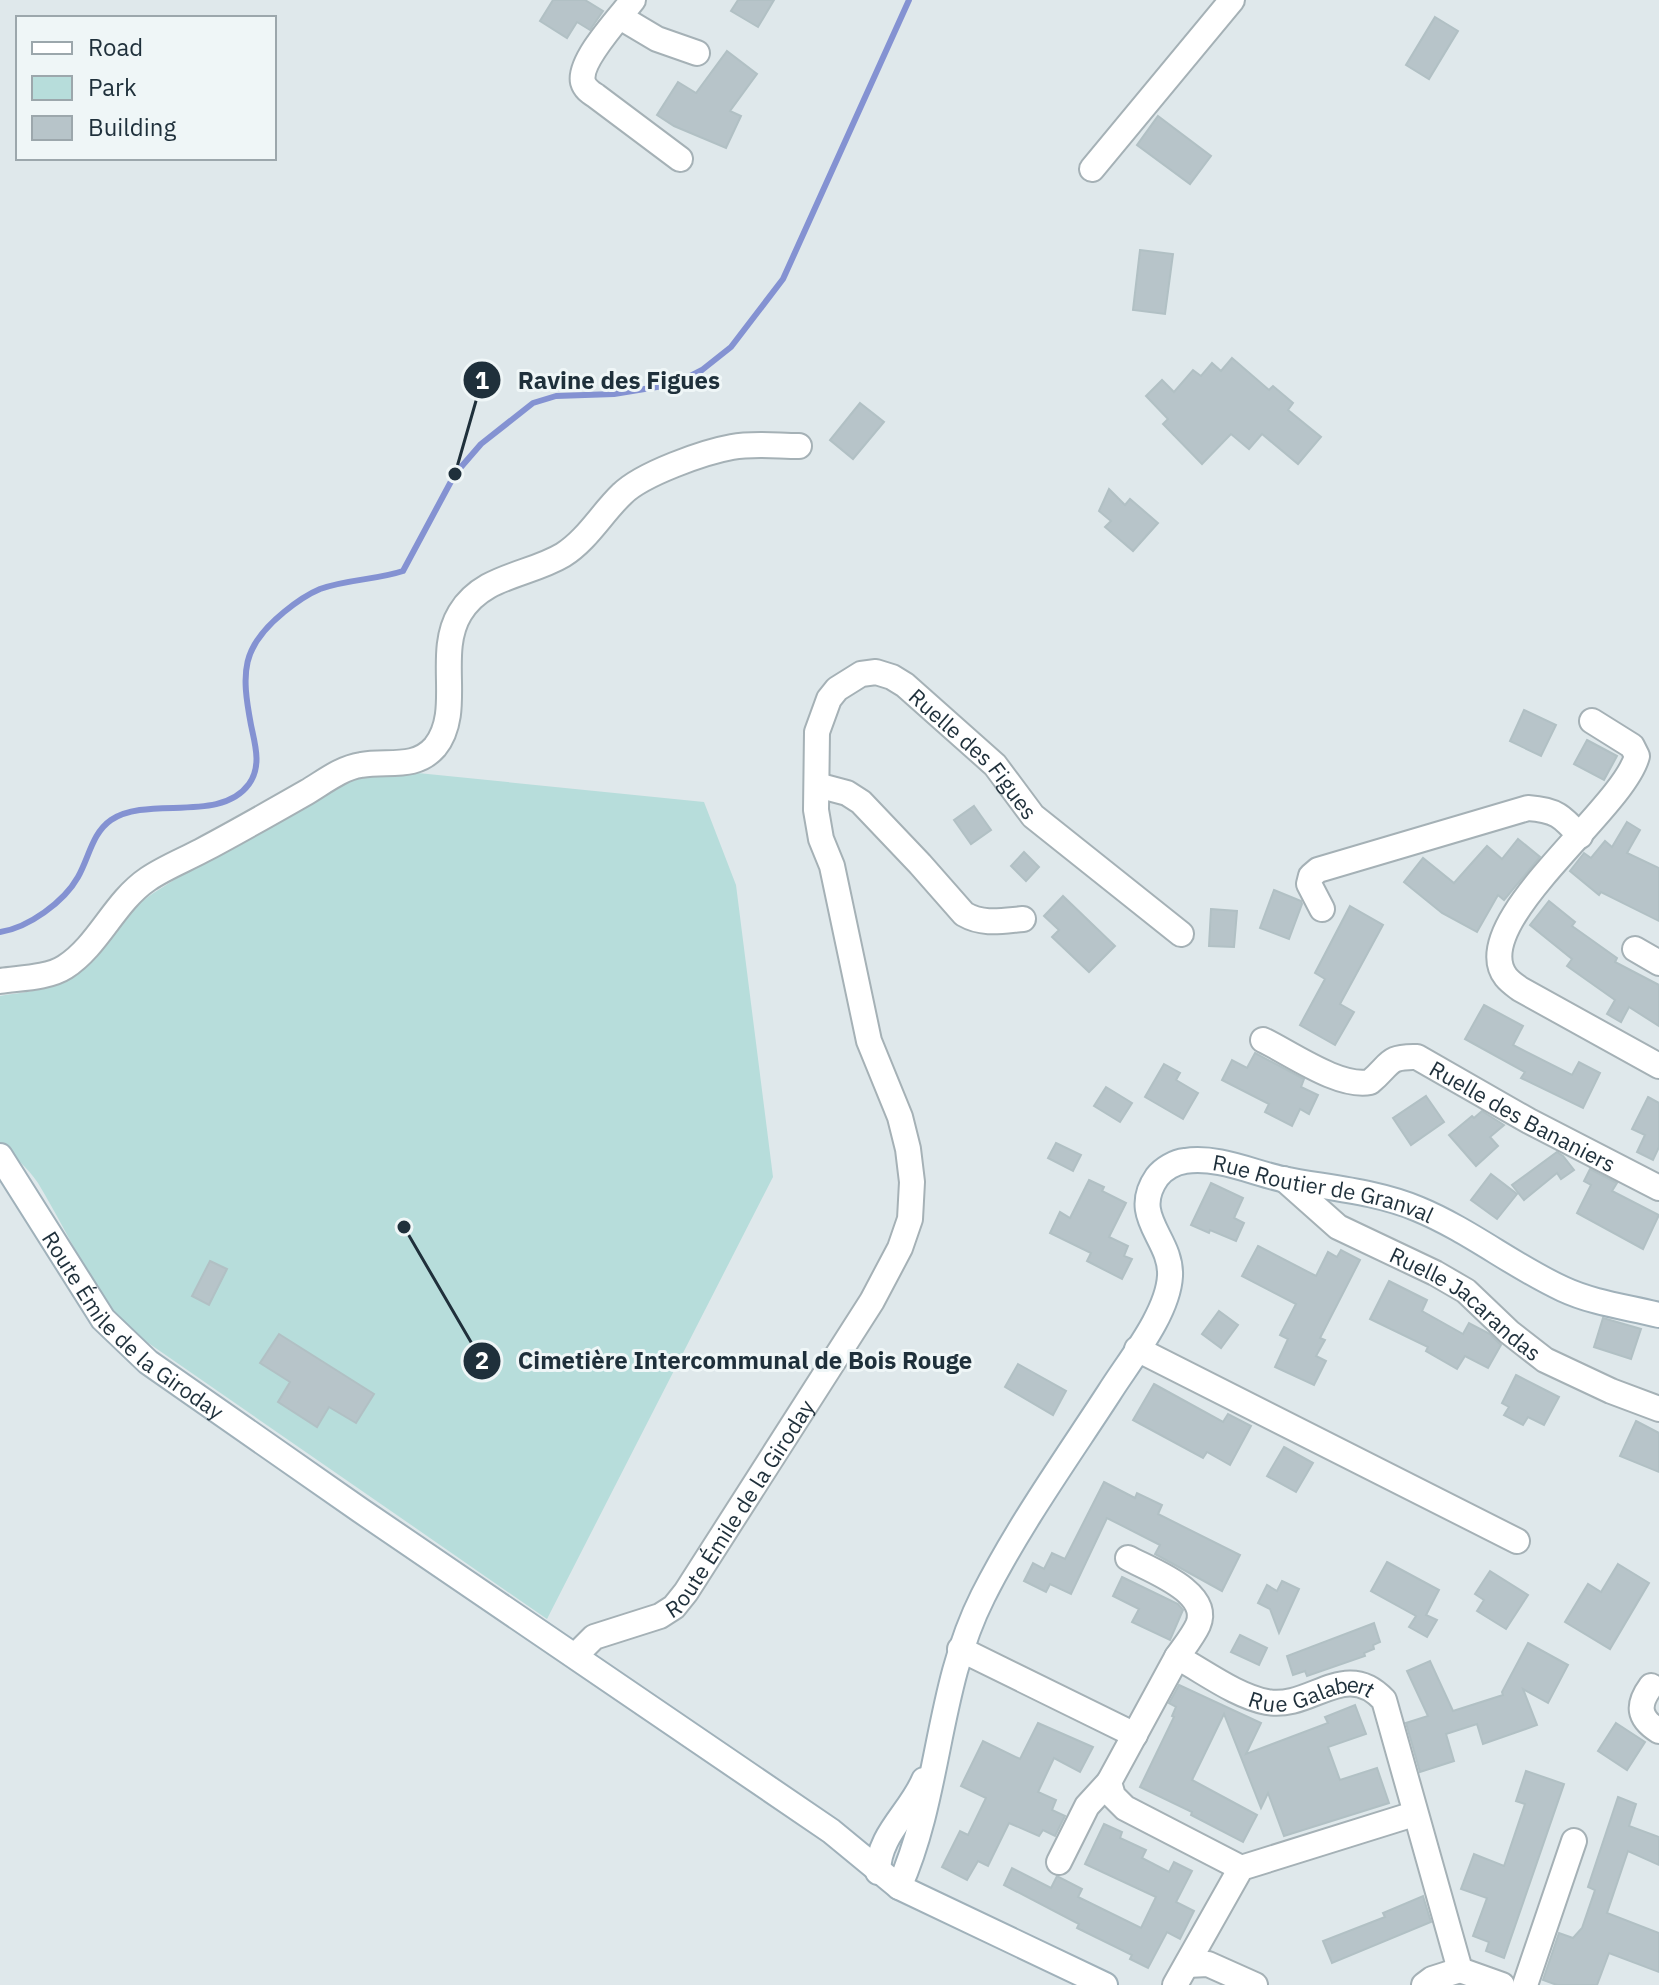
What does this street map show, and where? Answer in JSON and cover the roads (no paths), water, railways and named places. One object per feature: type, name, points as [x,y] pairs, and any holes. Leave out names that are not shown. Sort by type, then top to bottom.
[{"type":"street","points":[[1092,169],[1232,0]]},
{"type":"street","points":[[680,159],[586,88],[582,79],[587,61],[627,9],[657,39],[697,53]]},
{"type":"street","points":[[0,981],[65,967],[85,949],[133,891],[149,878],[337,774],[360,765],[396,764],[420,759],[434,747],[444,732],[449,710],[447,661],[451,632],[466,605],[487,584],[541,567],[566,553],[625,490],[698,455],[735,446],[799,446]]},
{"type":"street","name":"Ruelle des Figues","points":[[817,785],[817,732],[829,699],[837,689],[861,674],[876,672],[892,677],[995,765],[1033,816],[1181,934]]},
{"type":"street","points":[[1592,721],[1632,746],[1637,756],[1635,766],[1599,816],[1527,893],[1511,918],[1499,956],[1504,975],[1520,989],[1659,1066]]},
{"type":"street","points":[[817,785],[847,793],[861,802],[964,914],[990,923],[1023,919]]},
{"type":"street","name":"Route Émile de la Giroday","points":[[576,1655],[594,1637],[660,1616],[674,1607],[686,1592],[872,1301],[900,1248],[910,1219],[912,1182],[908,1149],[900,1117],[869,1041],[859,1003],[832,866],[818,824],[817,785]]},
{"type":"street","points":[[1322,909],[1309,884],[1311,876],[1318,870],[1528,808],[1549,810],[1564,818],[1580,836]]},
{"type":"street","points":[[1635,949],[1659,963]]},
{"type":"street","name":"Ruelle des Bananiers","points":[[1263,1040],[1335,1077],[1361,1084],[1370,1082],[1386,1063],[1397,1056],[1417,1057],[1529,1121],[1659,1188]]},
{"type":"street","name":"Route Émile de la Giroday","points":[[0,1156],[103,1319],[148,1362],[831,1831],[899,1887],[1105,1985]]},
{"type":"street","name":"Rue Routier de Granval","points":[[899,1887],[922,1829],[951,1677],[983,1596],[1163,1302],[1170,1275],[1169,1264],[1147,1204],[1150,1188],[1162,1170],[1183,1161],[1213,1162],[1284,1179],[1357,1191],[1415,1207],[1563,1289],[1659,1315]]},
{"type":"street","name":"Ruelle Jacarandas","points":[[1284,1179],[1338,1227],[1466,1291],[1509,1332],[1545,1360],[1611,1391],[1659,1409]]},
{"type":"street","points":[[1137,1349],[1517,1541]]},
{"type":"street","points":[[1059,1862],[1087,1806],[1109,1782],[1198,1624],[1198,1603],[1184,1589],[1128,1558]]},
{"type":"street","points":[[960,1649],[1135,1735]]},
{"type":"street","name":"Rue Galabert","points":[[1177,1657],[1247,1696],[1270,1703],[1292,1702],[1342,1683],[1365,1686],[1376,1692],[1384,1700],[1414,1814]]},
{"type":"street","points":[[1651,1686],[1641,1700],[1640,1711],[1645,1720],[1659,1731]]},
{"type":"street","name":"Rue Routier de Granval","points":[[878,1872],[878,1856],[890,1831],[904,1816],[918,1792],[937,1748]]},
{"type":"street","points":[[1109,1782],[1113,1796],[1125,1808],[1241,1868]]},
{"type":"street","points":[[1181,1975],[1241,1868],[1414,1814],[1460,1970]]},
{"type":"street","points":[[831,1831],[850,1840],[862,1841],[890,1831]]},
{"type":"street","points":[[1525,1985],[1574,1841]]},
{"type":"street","points":[[1181,1975],[1208,1964],[1255,1985]]},
{"type":"street","points":[[1424,1985],[1432,1979],[1460,1970],[1502,1985]]},
{"type":"waterway","points":[[0,932],[33,919],[64,896],[78,877],[99,832],[111,820],[144,809],[220,803],[236,796],[249,784],[255,770],[256,755],[246,675],[252,649],[259,637],[284,612],[315,591],[403,571],[455,474],[481,444],[533,403],[556,396],[614,394],[675,384],[702,370],[731,347],[783,279],[909,0]]},
{"type":"place","name":"Ravine des Figues","points":[[455,474]]},
{"type":"place","name":"Cimetière Intercommunal de Bois Rouge","points":[[404,1227]]}]
